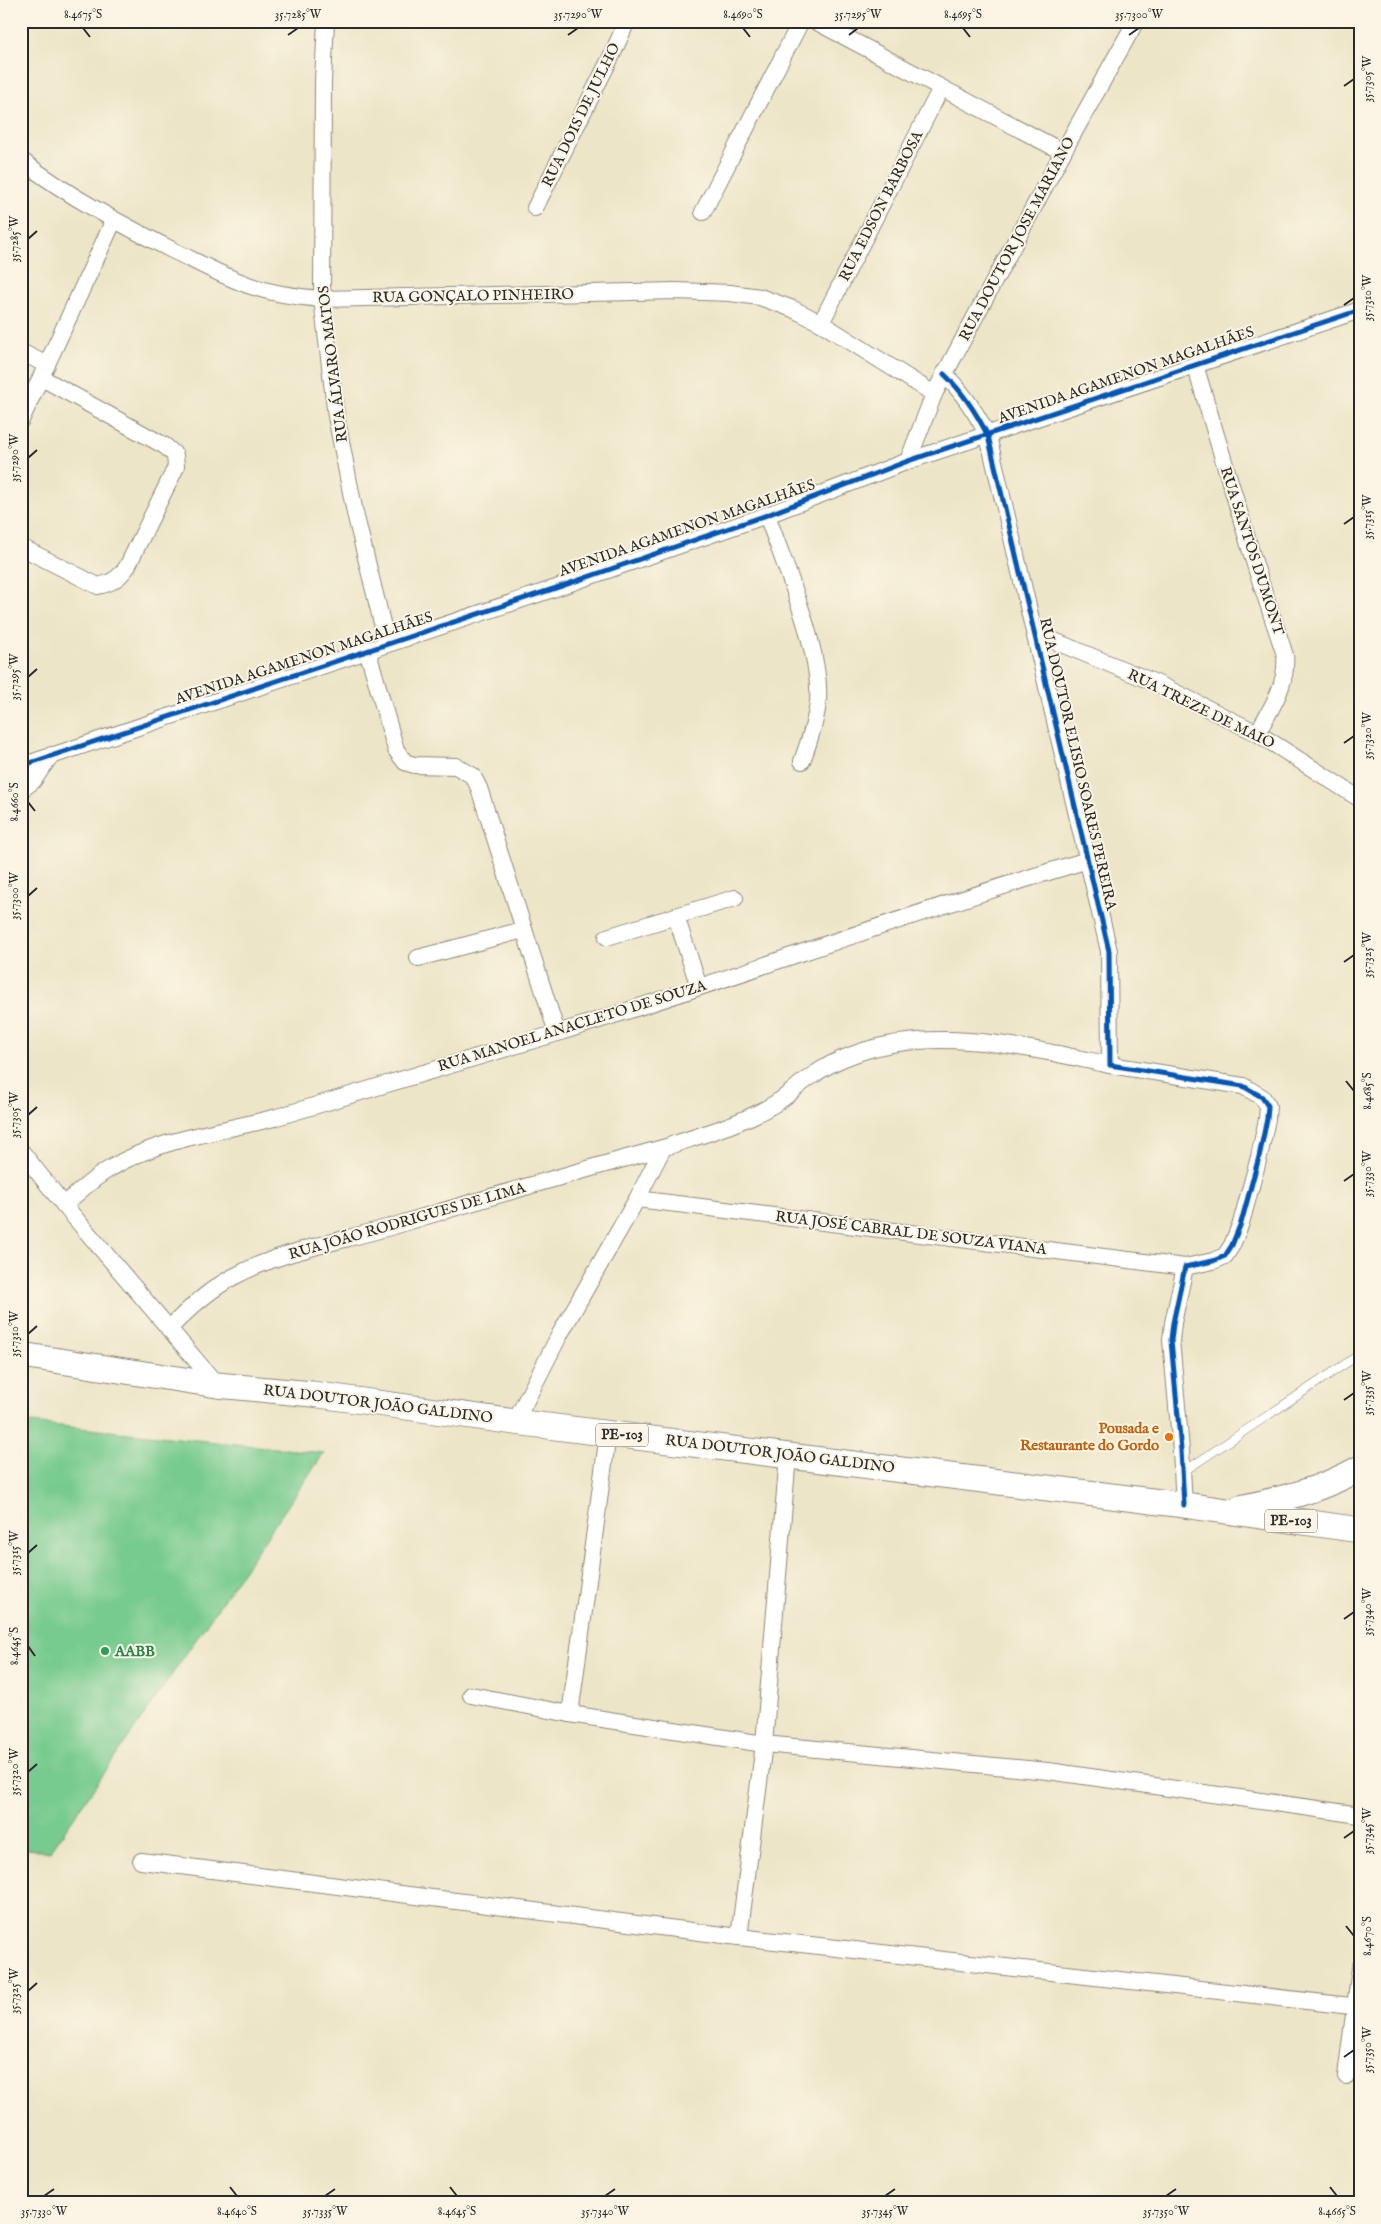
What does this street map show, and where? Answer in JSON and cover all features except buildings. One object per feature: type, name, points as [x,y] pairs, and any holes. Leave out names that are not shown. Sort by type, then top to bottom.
[{"type":"main road","name":"RUA DOUTOR JOÃO GALDINO","points":[[21,1355],[217,1385],[312,1394],[608,1434],[1184,1505],[1222,1512],[1360,1530]]},
{"type":"main road","points":[[1222,1512],[1296,1496],[1327,1485],[1360,1468]]},
{"type":"street","name":"RUA ÁLVARO MATOS","points":[[326,21],[323,81],[322,299],[336,416],[355,513],[387,643]]},
{"type":"street","name":"RUA DOIS DE JULHO","points":[[535,208],[612,55],[627,21]]},
{"type":"street","points":[[703,212],[801,21]]},
{"type":"street","points":[[815,21],[1063,152]]},
{"type":"street","name":"RUA DOUTOR JOSE MARIANO","points":[[908,461],[934,394],[944,374],[1063,152],[1136,21]]},
{"type":"street","name":"RUA EDSON BARBOSA","points":[[821,323],[941,88]]},
{"type":"street","name":"RUA GONÇALO PINHEIRO","points":[[21,160],[82,202],[114,220],[195,261],[251,286],[286,295],[322,299],[676,291],[760,296],[821,323],[934,394]]},
{"type":"street","points":[[21,420],[114,220]]},
{"type":"street","name":"AVENIDA AGAMENON MAGALHÃES","points":[[21,766],[367,649],[556,588],[767,514],[908,461],[988,436],[1360,310]]},
{"type":"street","points":[[21,352],[44,371],[165,446],[175,455],[176,467],[127,567],[119,577],[109,584],[98,586],[21,547]]},
{"type":"street","name":"RUA SANTOS DUMONT","points":[[1195,365],[1250,550],[1285,655],[1286,670],[1281,686],[1256,733]]},
{"type":"street","name":"RUA DOUTOR ELISIO SOARES PEREIRA","points":[[944,374],[957,386],[975,410],[988,436],[1109,951],[1110,1065]]},
{"type":"street","points":[[767,514],[803,618],[816,670],[818,701],[812,735],[802,761]]},
{"type":"street","name":"RUA TREZE DE MAIO","points":[[1035,634],[1158,684],[1256,733],[1360,799]]},
{"type":"street","points":[[367,649],[396,750],[405,762],[414,765],[456,766],[473,776],[479,788],[557,1033]]},
{"type":"street","points":[[21,790],[39,774],[51,755]]},
{"type":"street","name":"RUA MANOEL ANACLETO DE SOUZA","points":[[64,1205],[87,1184],[112,1167],[143,1153],[181,1140],[274,1118],[557,1033],[951,901],[1088,860]]},
{"type":"street","points":[[607,937],[735,898]]},
{"type":"street","points":[[676,916],[699,987]]},
{"type":"street","points":[[418,958],[523,930]]},
{"type":"street","name":"RUA JOÃO RODRIGUES DE LIMA","points":[[169,1329],[210,1292],[232,1277],[257,1266],[296,1252],[390,1227],[663,1148],[705,1134],[766,1109],[811,1076],[853,1054],[884,1046],[912,1042],[954,1041],[1022,1047],[1110,1065]]},
{"type":"street","name":"RUA JOSÉ CABRAL DE SOUZA VIANA","points":[[637,1199],[1185,1267],[1203,1264],[1225,1256],[1232,1245],[1259,1157],[1268,1106],[1262,1096],[1243,1086],[1110,1065]]},
{"type":"street","points":[[515,1422],[560,1334],[637,1199],[663,1148]]},
{"type":"street","points":[[21,1151],[64,1205],[217,1385]]},
{"type":"street","points":[[1184,1505],[1171,1340],[1185,1267]]},
{"type":"street","points":[[570,1714],[608,1434]]},
{"type":"street","points":[[739,1937],[764,1744],[788,1455]]},
{"type":"street","points":[[471,1695],[570,1714],[764,1744],[1048,1771],[1360,1815]]},
{"type":"street","points":[[141,1861],[739,1937],[1357,2006]]},
{"type":"street","points":[[1346,2076],[1357,2006],[1360,1968]]},
{"type":"lane","points":[[1182,1472],[1360,1354]]},
{"type":"green space","name":"AABB","points":[[21,1422],[324,1453],[50,1852],[21,1848]]},
{"type":"cycle path","points":[[21,766],[556,588],[767,515],[908,461],[1360,310]]},
{"type":"cycle path","points":[[944,374],[969,403],[988,436],[1109,951],[1110,1065],[1243,1086],[1262,1097],[1268,1106],[1259,1157],[1241,1223],[1232,1245],[1225,1256],[1213,1261],[1185,1267],[1173,1323],[1171,1340],[1184,1505]]},
{"type":"place","name":"Pousada e Restaurante do Gordo","points":[[1169,1437]]},
{"type":"place","name":"AABB","points":[[105,1651]]}]
